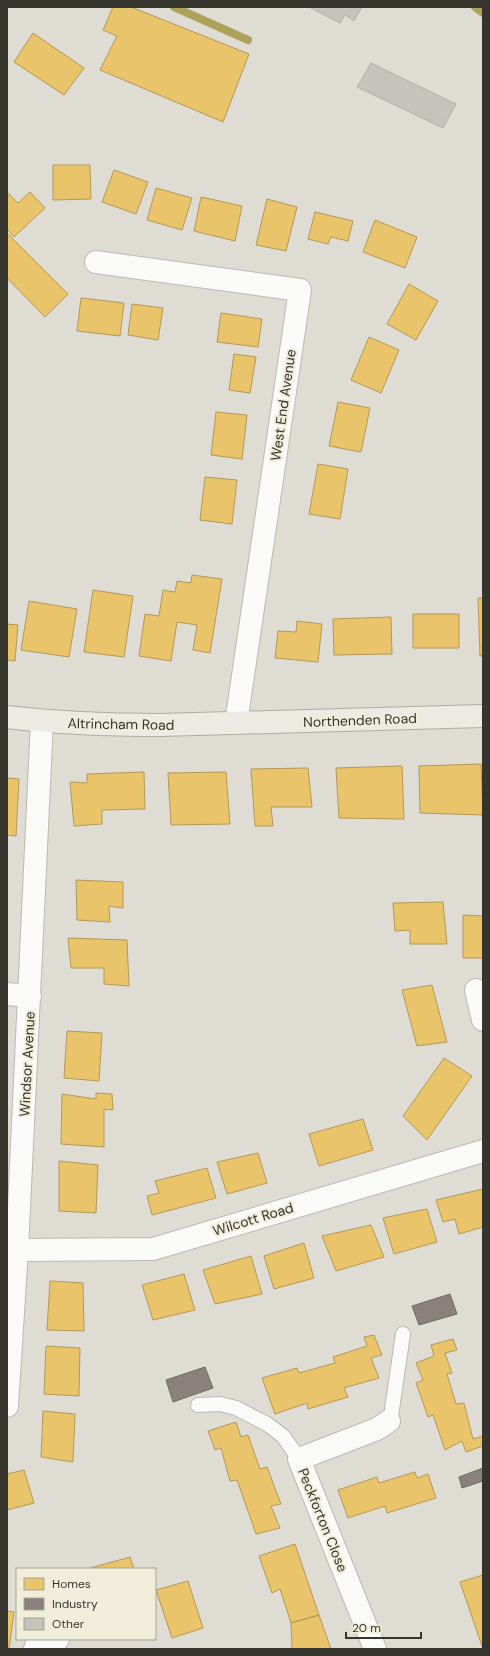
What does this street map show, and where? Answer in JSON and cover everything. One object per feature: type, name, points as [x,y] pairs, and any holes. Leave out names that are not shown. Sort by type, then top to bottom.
[{"type":"main road","name":"Northenden Road","points":[[236,723],[483,716]]},
{"type":"main road","name":"Altrincham Road","points":[[7,717],[42,721],[117,725],[236,723]]},
{"type":"street","name":"West End Avenue","points":[[96,262],[300,290],[236,723]]},
{"type":"street","name":"Windsor Avenue","points":[[7,1406],[18,1250],[42,721]]},
{"type":"street","points":[[476,990],[483,1020]]},
{"type":"street","points":[[7,994],[30,996]]},
{"type":"street","name":"Wilcott Road","points":[[18,1250],[153,1249],[483,1151]]},
{"type":"street","name":"Peckforton Close","points":[[375,1649],[299,1459],[376,1429],[389,1421]]},
{"type":"street","points":[[35,1649],[36,1646],[55,1640]]},
{"type":"lane","points":[[389,1421],[392,1416],[403,1334]]},
{"type":"lane","points":[[198,1405],[220,1404],[236,1408],[267,1424],[283,1436],[299,1459]]},
{"type":"building: Homes","points":[[113,7],[131,7],[249,54],[223,122],[100,70],[117,36],[103,30]]},
{"type":"building: Homes","points":[[33,33],[84,68],[64,95],[14,62]]},
{"type":"building: Homes","points":[[53,165],[90,165],[91,199],[53,200]]},
{"type":"building: Homes","points":[[114,170],[148,182],[136,214],[102,202]]},
{"type":"building: Homes","points":[[156,188],[192,198],[182,230],[147,220]]},
{"type":"building: Homes","points":[[7,192],[18,203],[30,192],[45,208],[14,237],[7,229]]},
{"type":"building: Homes","points":[[201,197],[242,206],[235,241],[194,231]]},
{"type":"building: Homes","points":[[267,199],[297,207],[286,251],[256,245]]},
{"type":"building: Homes","points":[[315,212],[353,221],[348,241],[331,237],[328,244],[308,239]]},
{"type":"building: Homes","points":[[375,220],[417,237],[405,268],[363,252]]},
{"type":"building: Homes","points":[[7,233],[68,294],[45,317],[7,278]]},
{"type":"building: Homes","points":[[409,284],[438,301],[416,340],[387,324]]},
{"type":"building: Homes","points":[[81,298],[124,303],[120,336],[77,331]]},
{"type":"building: Homes","points":[[132,304],[163,308],[158,340],[128,335]]},
{"type":"building: Homes","points":[[221,313],[262,319],[258,347],[217,342]]},
{"type":"building: Homes","points":[[369,337],[399,350],[381,393],[351,380]]},
{"type":"building: Homes","points":[[234,354],[256,357],[250,393],[229,390]]},
{"type":"building: Homes","points":[[338,402],[370,408],[361,452],[329,446]]},
{"type":"building: Homes","points":[[216,412],[247,415],[242,459],[211,455]]},
{"type":"building: Homes","points":[[318,464],[348,469],[340,519],[309,514]]},
{"type":"building: Homes","points":[[205,477],[237,480],[232,524],[200,520]]},
{"type":"building: Homes","points":[[192,575],[222,579],[210,653],[193,650],[197,625],[177,622],[171,661],[139,656],[145,614],[159,616],[163,590],[175,592],[177,581],[191,583]]},
{"type":"building: Homes","points":[[93,590],[133,596],[124,657],[84,652]]},
{"type":"building: Homes","points":[[478,598],[483,598],[483,656],[480,656]]},
{"type":"building: Homes","points":[[29,601],[77,609],[69,657],[21,650]]},
{"type":"building: Homes","points":[[413,614],[459,614],[459,648],[413,648]]},
{"type":"building: Homes","points":[[391,617],[392,654],[334,655],[333,619]]},
{"type":"building: Homes","points":[[297,621],[322,624],[318,662],[275,658],[278,631],[296,632]]},
{"type":"building: Homes","points":[[7,624],[18,625],[15,661],[7,660]]},
{"type":"building: Homes","points":[[481,764],[483,815],[420,813],[419,766]]},
{"type":"building: Homes","points":[[402,766],[404,819],[339,818],[336,768]]},
{"type":"building: Homes","points":[[308,768],[312,807],[271,807],[273,826],[255,826],[251,769]]},
{"type":"building: Homes","points":[[144,772],[145,809],[102,810],[102,824],[74,826],[70,782],[87,783],[87,774]]},
{"type":"building: Homes","points":[[226,772],[230,824],[171,825],[168,773]]},
{"type":"building: Homes","points":[[7,778],[19,779],[16,836],[7,835]]},
{"type":"building: Homes","points":[[76,880],[123,882],[123,908],[109,906],[110,922],[77,920]]},
{"type":"building: Homes","points":[[443,902],[447,944],[410,944],[410,930],[395,931],[393,903]]},
{"type":"building: Homes","points":[[463,915],[483,916],[483,958],[463,958]]},
{"type":"building: Homes","points":[[68,938],[127,940],[129,986],[104,984],[104,968],[71,968]]},
{"type":"building: Homes","points":[[432,985],[447,1042],[417,1046],[402,990]]},
{"type":"building: Homes","points":[[67,1031],[102,1033],[99,1081],[64,1078]]},
{"type":"building: Homes","points":[[444,1058],[472,1076],[427,1140],[403,1116]]},
{"type":"building: Homes","points":[[96,1093],[112,1094],[113,1110],[104,1109],[104,1147],[61,1144],[62,1094],[96,1099]]},
{"type":"building: Homes","points":[[363,1119],[373,1150],[319,1166],[309,1134]]},
{"type":"building: Homes","points":[[258,1153],[267,1183],[227,1194],[217,1162]]},
{"type":"building: Homes","points":[[59,1161],[98,1165],[96,1213],[59,1211]]},
{"type":"building: Homes","points":[[207,1168],[216,1198],[152,1215],[147,1196],[159,1193],[155,1181]]},
{"type":"building: Homes","points":[[483,1189],[483,1227],[459,1234],[455,1219],[443,1222],[436,1200]]},
{"type":"building: Homes","points":[[427,1209],[437,1242],[394,1254],[383,1218]]},
{"type":"building: Homes","points":[[371,1225],[384,1257],[336,1271],[322,1236]]},
{"type":"building: Homes","points":[[304,1243],[314,1278],[274,1289],[264,1256]]},
{"type":"building: Homes","points":[[251,1256],[262,1294],[215,1304],[203,1270]]},
{"type":"building: Homes","points":[[184,1274],[195,1310],[153,1320],[142,1285]]},
{"type":"building: Homes","points":[[50,1281],[83,1283],[84,1331],[47,1330]]},
{"type":"building: Homes","points":[[374,1335],[382,1355],[371,1358],[379,1378],[344,1388],[348,1397],[308,1409],[307,1403],[275,1414],[262,1378],[297,1368],[299,1373],[335,1363],[333,1357],[367,1346],[364,1337]]},
{"type":"building: Homes","points":[[453,1339],[457,1350],[445,1353],[452,1373],[447,1374],[456,1404],[464,1403],[473,1439],[483,1436],[483,1446],[466,1452],[462,1441],[445,1450],[433,1415],[428,1417],[416,1383],[423,1380],[416,1363],[434,1356],[431,1345]]},
{"type":"building: Homes","points":[[46,1346],[80,1348],[79,1396],[44,1394]]},
{"type":"building: Homes","points":[[43,1411],[75,1414],[73,1462],[41,1457]]},
{"type":"building: Homes","points":[[236,1422],[241,1437],[248,1435],[260,1469],[267,1467],[281,1504],[271,1506],[280,1528],[256,1534],[237,1480],[230,1481],[221,1448],[215,1450],[208,1431]]},
{"type":"building: Homes","points":[[24,1470],[34,1503],[7,1510],[7,1474]]},
{"type":"building: Homes","points":[[415,1472],[417,1478],[428,1474],[436,1498],[387,1513],[385,1506],[348,1518],[338,1490],[377,1477],[379,1483]]},
{"type":"building: Homes","points":[[295,1544],[319,1615],[291,1623],[280,1589],[272,1593],[259,1556]]},
{"type":"building: Homes","points":[[130,1557],[134,1568],[91,1568]]},
{"type":"building: Homes","points":[[483,1575],[483,1649],[460,1582]]},
{"type":"building: Homes","points":[[188,1581],[203,1628],[172,1638],[156,1590]]},
{"type":"building: Homes","points":[[7,1611],[14,1612],[9,1649],[7,1649]]},
{"type":"building: Homes","points":[[319,1615],[331,1649],[292,1649],[291,1623]]},
{"type":"building: Industry","points":[[450,1294],[457,1314],[419,1325],[412,1306]]},
{"type":"building: Industry","points":[[205,1367],[213,1388],[173,1402],[166,1380]]},
{"type":"building: Industry","points":[[483,1468],[483,1481],[462,1488],[459,1477]]},
{"type":"building: Other","points":[[309,7],[362,7],[354,21],[345,15],[340,23]]},
{"type":"building: Other","points":[[371,63],[456,104],[443,128],[357,87]]},
{"type":"waterway","points":[[174,7],[248,40]]},
{"type":"waterway","points":[[475,7],[483,13]]}]
